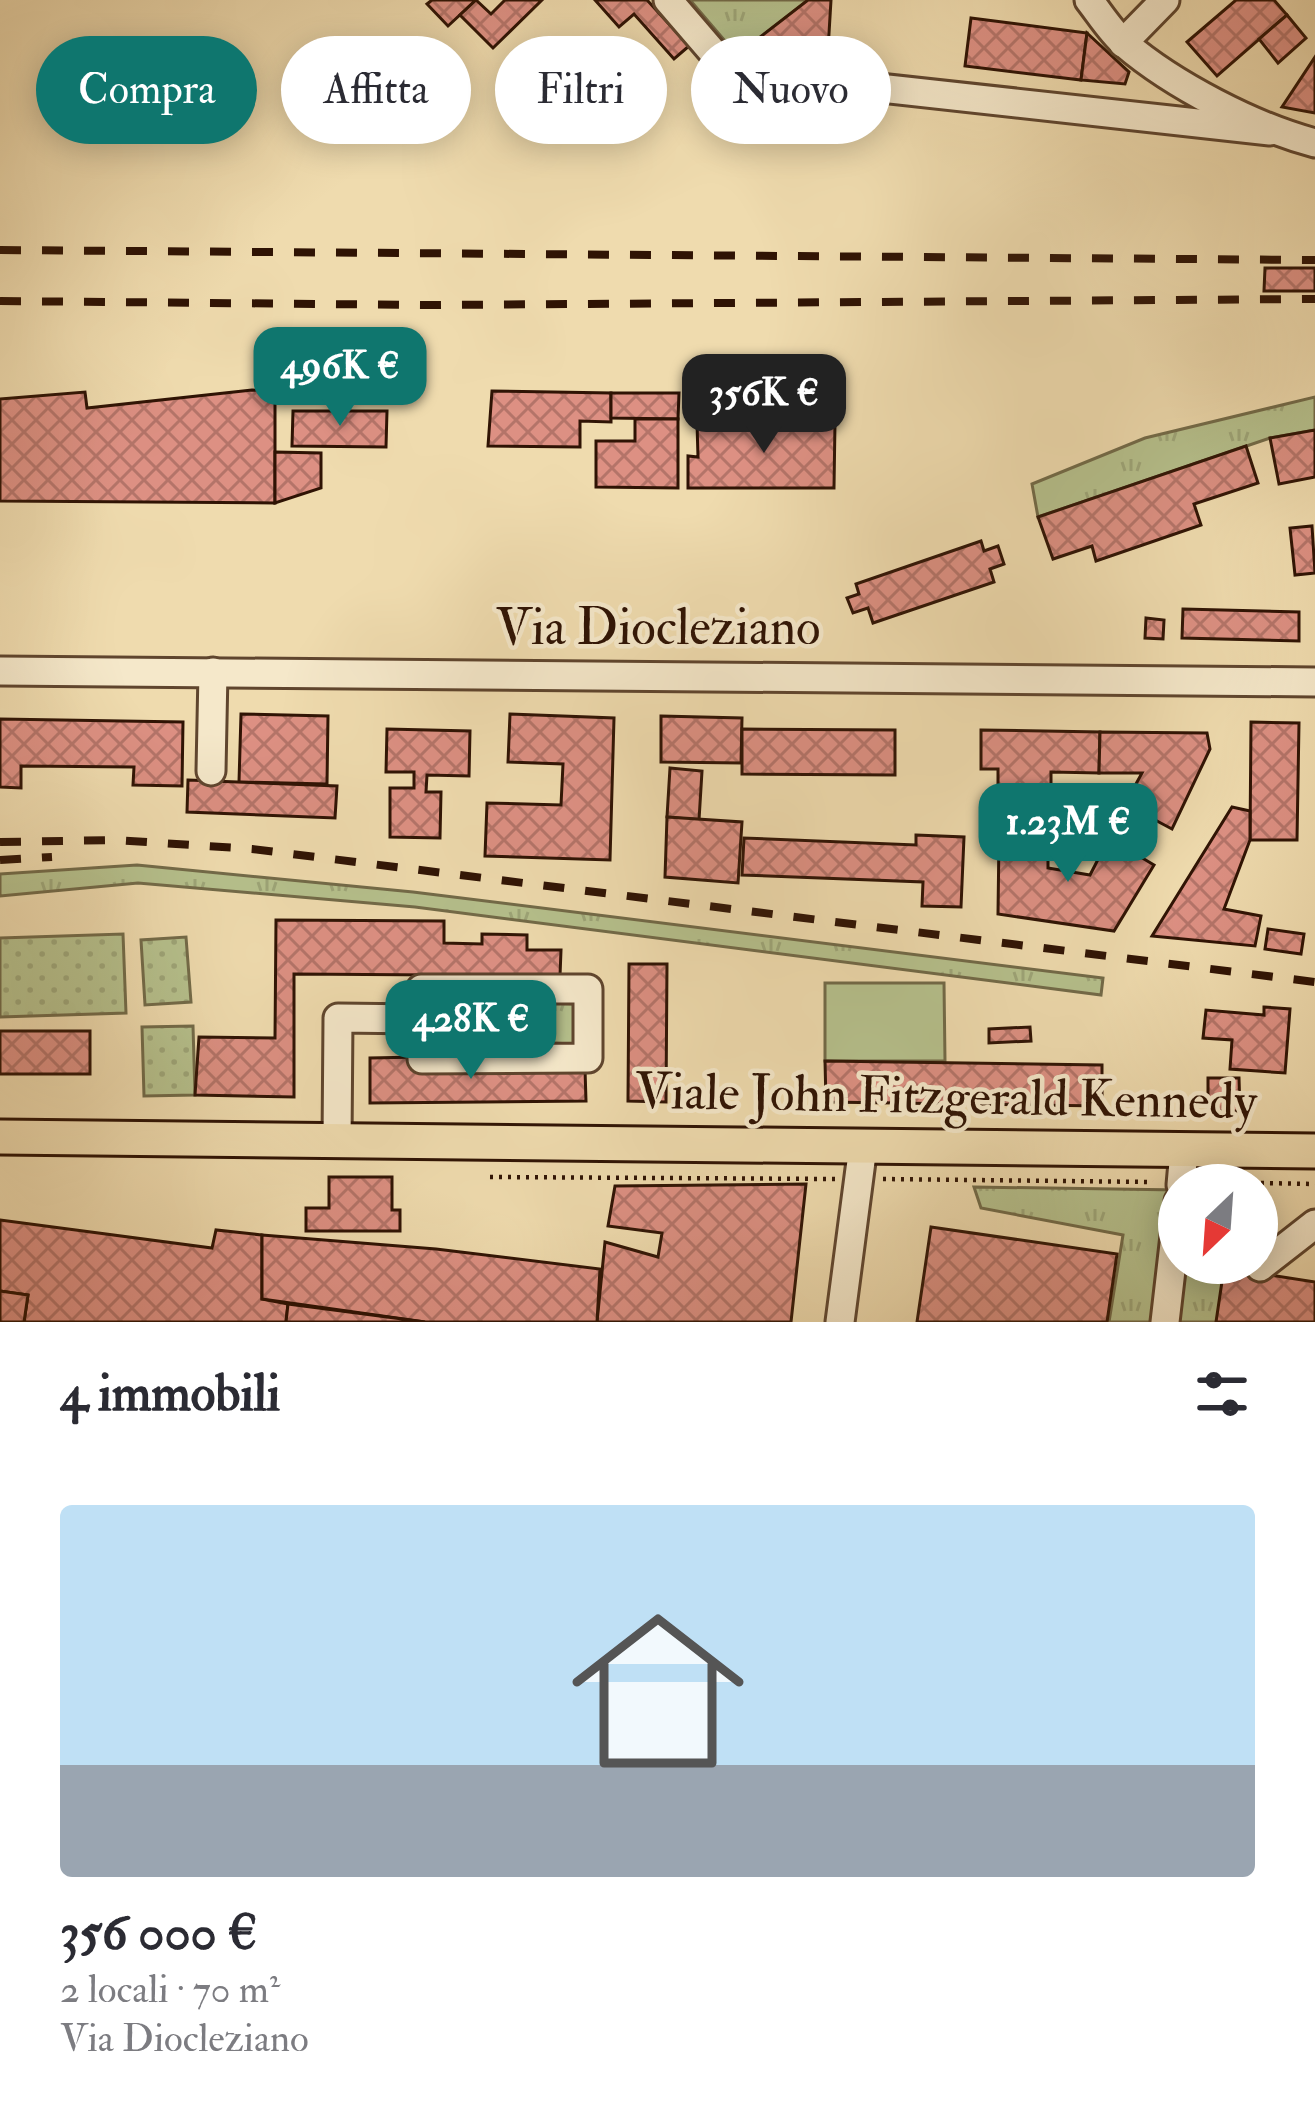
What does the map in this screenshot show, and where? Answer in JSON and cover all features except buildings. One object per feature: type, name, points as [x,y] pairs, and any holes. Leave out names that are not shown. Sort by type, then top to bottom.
[{"type":"main road","name":"Viale John Fitzgerald Kennedy","points":[[0,1137],[337,1142],[1158,1179]]},
{"type":"main road","name":"Viale John Fitzgerald Kennedy","points":[[1255,1164],[1315,1151]]},
{"type":"street","points":[[668,0],[730,81],[745,73],[924,91],[1270,131],[1315,143]]},
{"type":"street","points":[[1089,0],[1123,43],[1205,97],[1270,131]]},
{"type":"street","points":[[1123,43],[1165,0]]},
{"type":"street","name":"Via Diocleziano","points":[[0,671],[1315,682]]},
{"type":"street","points":[[212,771],[213,673]]},
{"type":"street","points":[[588,988],[588,1058],[422,1059],[422,1018],[421,989],[588,988]]},
{"type":"street","points":[[337,1142],[338,1018],[422,1018]]},
{"type":"street","points":[[840,1322],[862,1162]]},
{"type":"street","points":[[1278,1254],[1315,1224]]},
{"type":"street","points":[[1165,1322],[1169,1284]]},
{"type":"path","points":[[490,1177],[862,1162],[1158,1179]]},
{"type":"path","points":[[1278,1183],[1315,1184]]},
{"type":"green space","points":[[690,0],[808,0],[762,36],[721,36]]},
{"type":"green space","points":[[1315,397],[1315,430],[1270,438],[1038,517],[1032,484],[1145,438]]},
{"type":"green space","points":[[137,865],[413,892],[1103,978],[1101,995],[415,907],[138,883],[0,896],[0,874]]},
{"type":"green space","points":[[123,934],[126,1013],[0,1017],[0,938]]},
{"type":"green space","points":[[186,937],[191,1002],[145,1005],[141,940]]},
{"type":"green space","points":[[825,983],[944,983],[945,1061],[825,1061]]},
{"type":"green space","points":[[434,999],[577,1004],[576,1044],[433,1039]]},
{"type":"green space","points":[[193,1026],[195,1095],[144,1096],[142,1027]]},
{"type":"green space","points":[[974,1187],[1158,1190],[1158,1284],[1235,1284],[1216,1322],[1109,1322],[1123,1235],[981,1208]]},
{"type":"railway","points":[[0,250],[1315,260]]},
{"type":"railway","points":[[0,301],[428,305],[1315,299]]},
{"type":"railway","points":[[0,842],[116,840],[252,849],[1315,982]]},
{"type":"railway","points":[[0,860],[52,857]]}]
